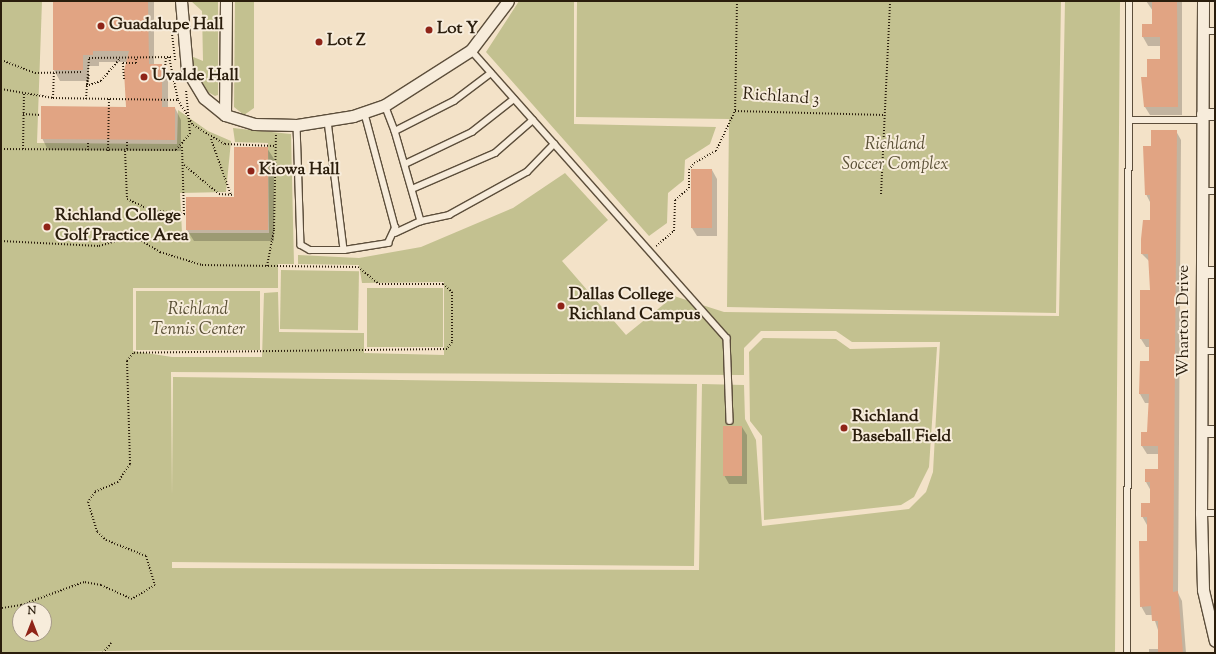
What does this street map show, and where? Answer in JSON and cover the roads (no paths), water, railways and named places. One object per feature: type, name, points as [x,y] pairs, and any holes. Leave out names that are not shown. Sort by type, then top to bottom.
[{"type":"street","points":[[181,1],[183,57],[190,77],[204,98],[225,115],[244,122],[276,125],[297,125],[328,122],[386,105],[471,50],[508,1]]},
{"type":"street","points":[[225,115],[226,1]]},
{"type":"street","name":"Wharton Drive","points":[[1203,1],[1201,513],[1203,590],[1215,641]]},
{"type":"street","points":[[1202,117],[1215,114]]},
{"type":"street","points":[[1203,272],[1215,272]]},
{"type":"street","points":[[1202,431],[1215,431]]},
{"type":"street","points":[[1203,590],[1215,590]]},
{"type":"lane","points":[[1127,653],[1130,120],[1129,1]]},
{"type":"lane","points":[[1202,32],[1215,31]]},
{"type":"lane","points":[[471,50],[727,338],[730,421]]},
{"type":"lane","points":[[395,131],[454,101],[491,73]]},
{"type":"lane","points":[[405,164],[472,132],[514,99]]},
{"type":"lane","points":[[386,105],[421,221]]},
{"type":"lane","points":[[364,112],[395,233]]},
{"type":"lane","points":[[1130,120],[1202,117]]},
{"type":"lane","points":[[412,189],[495,153],[533,120]]},
{"type":"lane","points":[[328,122],[344,250]]},
{"type":"lane","points":[[297,125],[300,242],[310,250],[344,250],[388,243],[395,233],[421,221],[449,215],[527,172],[554,144]]},
{"type":"lane","points":[[1203,191],[1215,191]]},
{"type":"lane","points":[[1202,351],[1215,351]]},
{"type":"lane","points":[[1201,513],[1215,513]]},
{"type":"place","name":"Guadalupe Hall","points":[[101,26]]},
{"type":"place","name":"Lot Y","points":[[429,30]]},
{"type":"place","name":"Lot Z","points":[[319,42]]},
{"type":"place","name":"Uvalde Hall","points":[[144,77]]},
{"type":"place","name":"Kiowa Hall","points":[[251,171]]},
{"type":"place","name":"Richland College Golf Practice Area","points":[[47,227]]},
{"type":"place","name":"Dallas College Richland Campus","points":[[561,306]]},
{"type":"place","name":"Richland Baseball Field","points":[[844,428]]},
{"type":"park label","name":"Richland Soccer Complex","points":[[895,156]]},
{"type":"park label","name":"Richland Tennis Center","points":[[198,321]]}]
